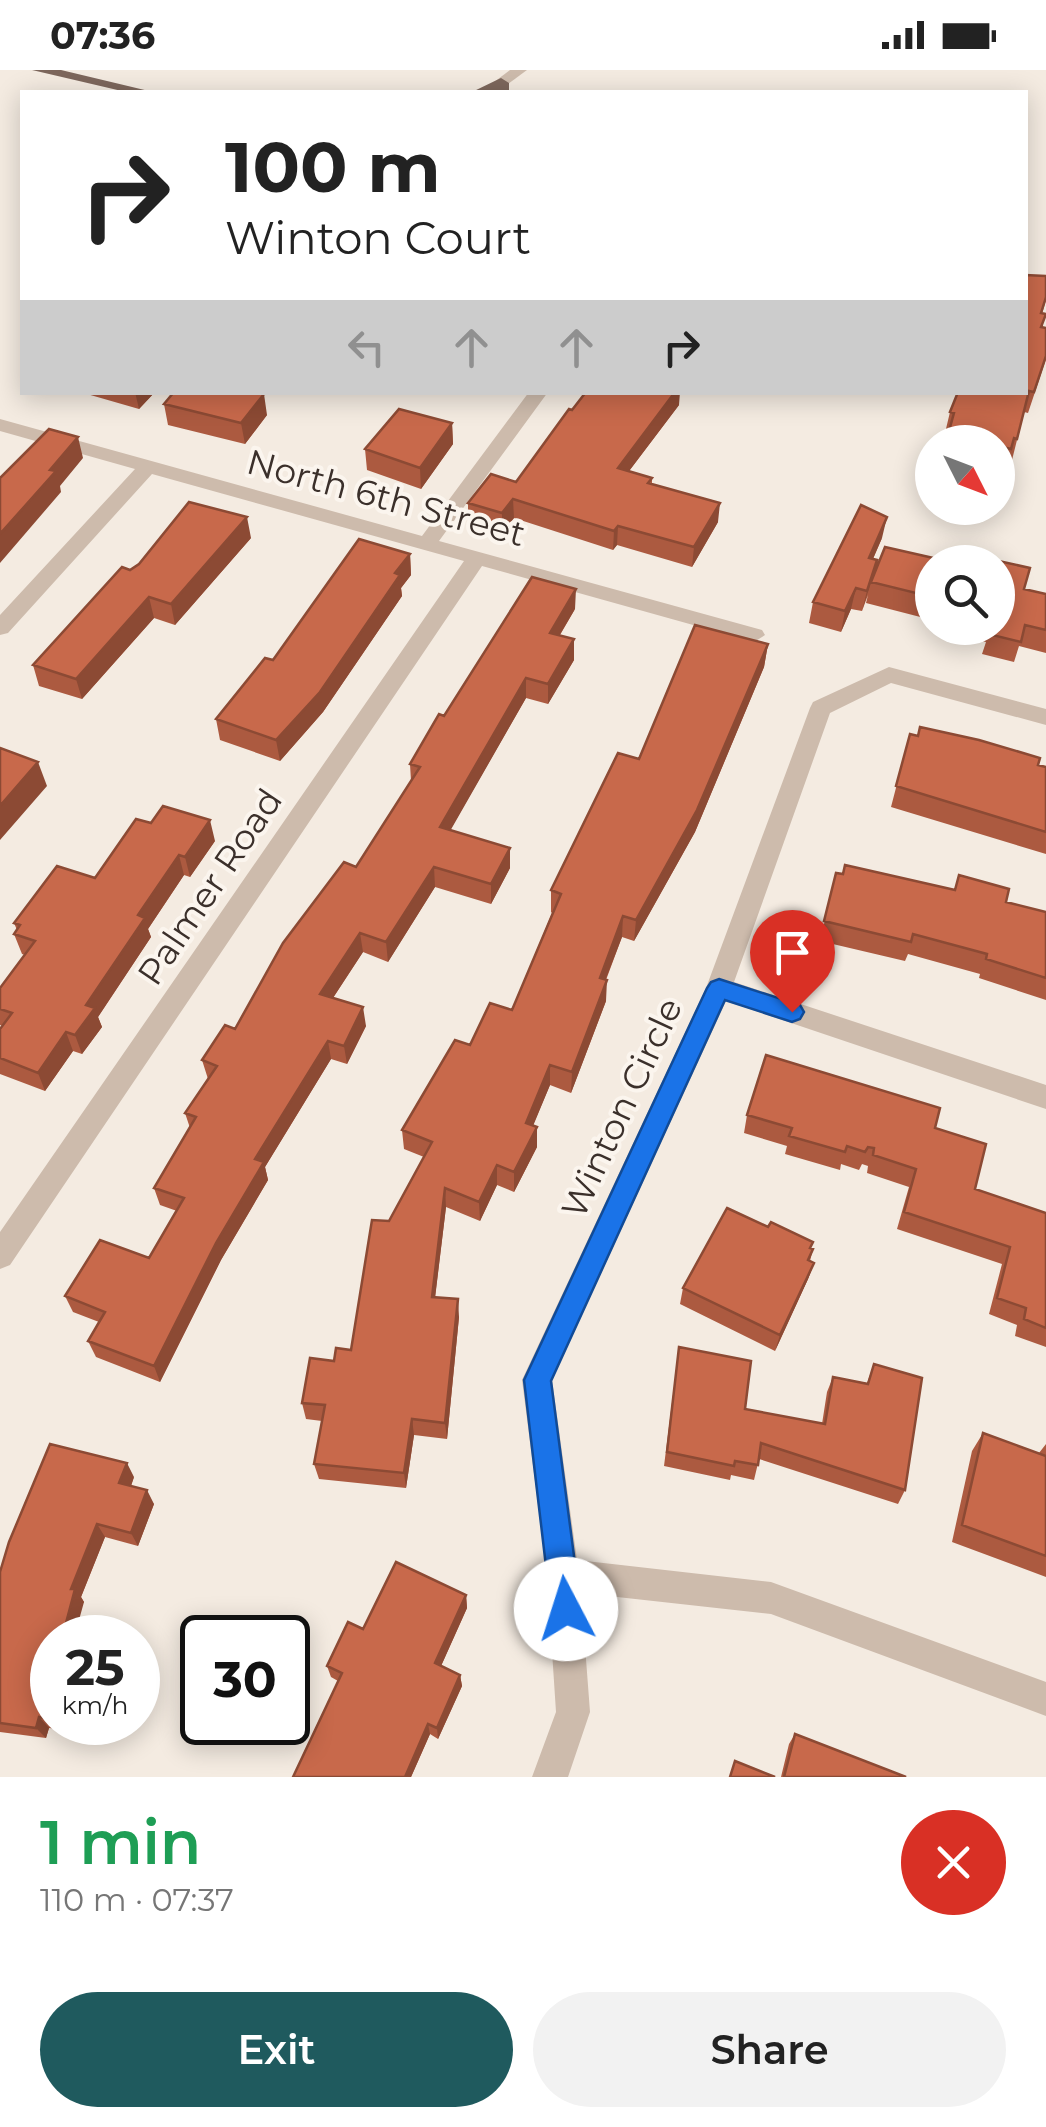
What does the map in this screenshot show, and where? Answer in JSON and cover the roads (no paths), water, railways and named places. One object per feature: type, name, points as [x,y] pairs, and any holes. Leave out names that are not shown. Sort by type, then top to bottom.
[{"type":"main road","points":[[39,70],[134,90]]},
{"type":"street","points":[[497,90],[520,70]]},
{"type":"street","points":[[428,543],[537,395]]},
{"type":"street","name":"North 6th Street","points":[[0,425],[754,634]]},
{"type":"street","points":[[0,628],[148,466]]},
{"type":"street","name":"Palmer Road","points":[[0,1256],[478,557]]},
{"type":"street","name":"Winton Circle","points":[[550,1777],[573,1712],[564,1575],[538,1380],[719,988],[821,708],[889,674],[1046,717]]},
{"type":"street","points":[[719,988],[1046,1096]]},
{"type":"street","points":[[564,1575],[771,1598],[1046,1699]]}]
